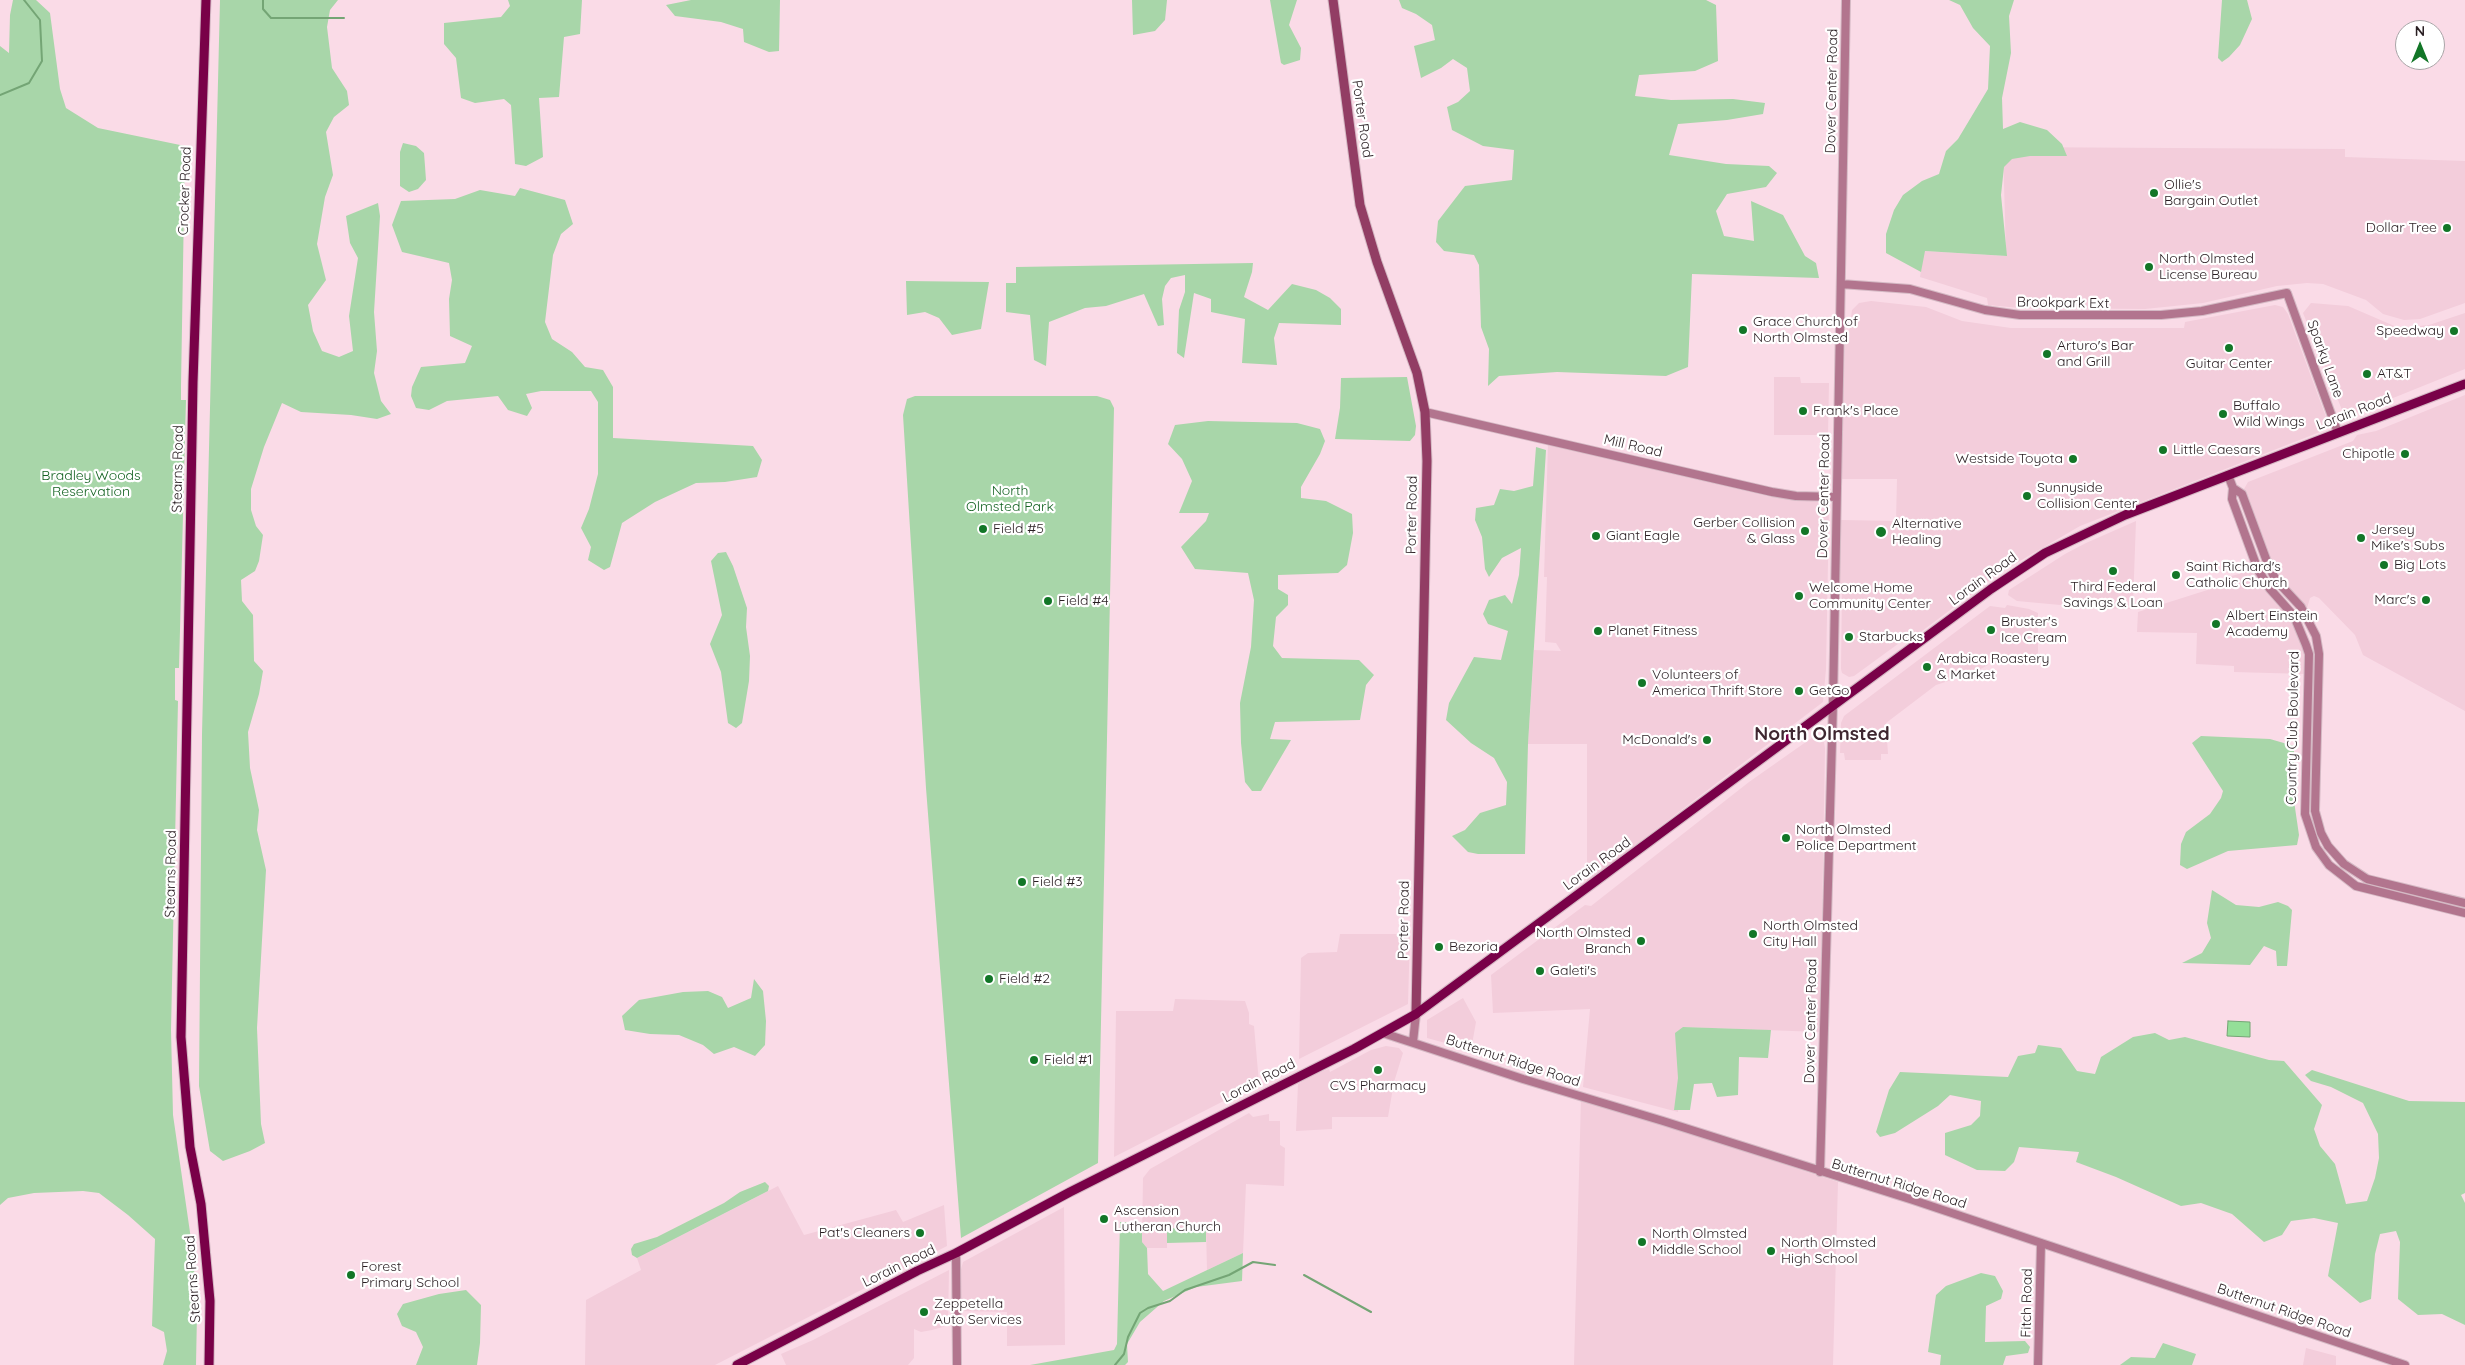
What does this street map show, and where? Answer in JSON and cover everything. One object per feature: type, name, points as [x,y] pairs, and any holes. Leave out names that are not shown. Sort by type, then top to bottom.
[{"type":"main road","name":"Crocker Road","points":[[193,382],[206,0]]},
{"type":"main road","name":"Porter Road","points":[[1332,0],[1360,205],[1377,262],[1417,373],[1425,412],[1427,461],[1416,1014]]},
{"type":"main road","name":"Stearns Road","points":[[193,382],[181,1037],[190,1147],[201,1204],[210,1301],[209,1365]]},
{"type":"main road","name":"Lorain Road","points":[[737,1365],[917,1271],[956,1254],[1070,1192],[1383,1033],[1416,1014],[1681,820],[1833,704],[1991,589],[2045,553],[2125,515],[2465,384]]},
{"type":"street","name":"Dover Center Road","points":[[1820,1172],[1833,704],[1846,0]]},
{"type":"street","name":"Brookpark Ext","points":[[1841,284],[1910,289],[1994,312],[2020,315],[2161,315],[2202,310],[2287,294]]},
{"type":"street","name":"Sparky Lane","points":[[2287,294],[2338,433]]},
{"type":"street","name":"Mill Road","points":[[1425,412],[1772,492],[1796,496],[1836,497]]},
{"type":"street","name":"Country Club Boulevard","points":[[2228,475],[2233,488],[2232,498],[2258,570],[2270,589],[2294,616],[2306,645],[2308,654],[2305,814],[2316,847],[2329,865],[2356,886],[2465,913]]},
{"type":"street","name":"Country Club Boulevard","points":[[2233,488],[2242,494],[2266,561],[2276,580],[2301,607],[2316,636],[2319,654],[2315,810],[2321,833],[2328,846],[2344,864],[2367,879],[2465,903]]},
{"type":"street","name":"Porter Road","points":[[1413,1042],[1416,1014]]},
{"type":"street","name":"Butternut Ridge Road","points":[[1383,1033],[2041,1242],[2405,1365]]},
{"type":"street","name":"Fitch Road","points":[[2038,1365],[2041,1242]]},
{"type":"street","points":[[956,1254],[957,1365]]},
{"type":"shaded area","points":[[2003,147],[2345,149],[2345,157],[2465,161],[2465,303],[2420,319],[2404,320],[2383,314],[2366,300],[2323,284],[2307,283],[2277,286],[2203,303],[2145,309],[2020,308],[1988,305],[1987,298],[1920,277],[1924,251],[2006,256]]},
{"type":"shaded area","points":[[1871,301],[1926,307],[1962,321],[2011,328],[2184,328],[2185,322],[2275,305],[2283,307],[2288,314],[2326,417],[2325,430],[2080,526],[2001,572],[1914,637],[1913,633],[1854,676],[1849,677],[1842,673],[1841,669],[1842,586],[1840,585],[1839,563],[1841,520],[1896,521],[1897,479],[1841,479],[1845,342],[1848,340],[1852,310],[1859,303]]},
{"type":"shaded area","points":[[2311,303],[2348,306],[2399,328],[2429,325],[2465,313],[2465,369],[2346,417],[2303,313]]},
{"type":"shaded area","points":[[1774,377],[1800,377],[1801,383],[1829,383],[1828,435],[1774,435]]},
{"type":"shaded area","points":[[2465,395],[2465,711],[2363,655],[2355,635],[2319,598],[2314,596],[2310,598],[2307,608],[2274,570],[2244,489],[2248,482],[2353,441],[2357,435],[2376,431]]},
{"type":"shaded area","points":[[1548,444],[1772,497],[1821,502],[1829,508],[1826,669],[1823,702],[1587,882],[1587,744],[1528,744],[1534,650],[1561,651],[1556,643],[1545,642],[1547,577],[1544,577]]},
{"type":"shaded area","points":[[2136,521],[2133,603],[2131,609],[2093,608],[2017,601],[2008,595],[2009,590],[2065,554]]},
{"type":"shaded area","name":"Albert Einstein Academy","points":[[2253,567],[2262,585],[2292,618],[2303,643],[2306,674],[2234,672],[2234,666],[2196,664],[2197,633],[2137,632],[2138,612],[2220,586],[2221,579],[2249,571]]},
{"type":"shaded area","points":[[2007,605],[2029,609],[2038,613],[2038,663],[1985,658],[1988,665],[1973,673],[1936,685],[1886,723],[1888,754],[1881,754],[1881,760],[1845,760],[1844,753],[1840,753],[1841,723],[1844,716],[1990,606],[2005,608]]},
{"type":"shaded area","points":[[1813,737],[1824,742],[1825,748],[1820,1032],[1683,1027],[1678,1112],[1583,1087],[1590,1009],[1493,1013],[1491,975],[1585,905],[1591,906],[1749,782]]},
{"type":"shaded area","points":[[1340,934],[1410,934],[1408,1004],[1299,1059],[1301,958],[1308,953],[1337,952]]},
{"type":"shaded area","points":[[1463,998],[1476,1022],[1471,1050],[1427,1038],[1427,1020]]},
{"type":"shaded area","points":[[1175,999],[1245,1001],[1249,1013],[1249,1024],[1254,1026],[1259,1083],[1114,1157],[1116,1011],[1173,1011]]},
{"type":"shaded area","points":[[2228,1021],[2250,1022],[2250,1037],[2227,1036]]},
{"type":"shaded area","points":[[1386,1046],[1399,1048],[1403,1053],[1394,1082],[1388,1117],[1332,1117],[1332,1129],[1296,1131],[1298,1084],[1314,1074],[1329,1069],[1330,1072],[1371,1050]]},
{"type":"shaded area","points":[[1581,1098],[1838,1182],[1833,1365],[1574,1365]]},
{"type":"shaded area","points":[[1249,1113],[1253,1117],[1269,1114],[1269,1121],[1280,1121],[1280,1145],[1285,1148],[1284,1186],[1246,1184],[1243,1253],[1207,1270],[1206,1229],[1167,1228],[1167,1248],[1147,1248],[1142,1242],[1143,1178],[1150,1169]]},
{"type":"shaded area","points":[[778,1186],[804,1235],[896,1210],[903,1222],[944,1205],[947,1246],[715,1365],[585,1365],[586,1300],[641,1270],[637,1258]]},
{"type":"shaded area","points":[[1064,1207],[1065,1345],[1007,1346],[1007,1312],[960,1311],[960,1273],[963,1262]]},
{"type":"shaded area","points":[[949,1270],[948,1323],[943,1327],[921,1332],[914,1329],[914,1358],[908,1365],[786,1365],[781,1354],[813,1340]]},
{"type":"shaded area","points":[[2306,1348],[2336,1356],[2336,1365],[2303,1365]]},
{"type":"green space","name":"Bradley Woods Reservation","points":[[13,0],[36,0],[50,13],[60,89],[66,108],[98,128],[185,146],[181,400],[186,400],[179,668],[175,668],[175,700],[178,701],[171,1030],[173,1115],[193,1253],[197,1313],[196,1365],[163,1365],[167,1351],[164,1332],[152,1326],[155,1239],[128,1215],[99,1193],[83,1191],[34,1193],[8,1198],[0,1205],[0,46],[9,53],[10,15]]},
{"type":"green space","points":[[220,0],[338,0],[330,10],[327,27],[332,68],[347,91],[349,105],[334,117],[326,132],[333,175],[325,197],[317,244],[326,280],[308,305],[313,331],[322,351],[339,357],[353,351],[349,316],[358,258],[350,243],[346,216],[378,203],[380,216],[374,312],[377,351],[374,373],[381,401],[391,414],[377,419],[351,415],[301,412],[282,403],[264,447],[251,489],[251,510],[256,526],[263,535],[259,561],[255,571],[241,580],[242,601],[253,615],[254,661],[263,671],[259,694],[248,732],[250,768],[259,810],[257,830],[266,870],[257,1028],[261,1124],[265,1143],[223,1161],[210,1151],[199,1086],[202,734]]},
{"type":"green space","points":[[508,0],[582,0],[580,34],[564,37],[559,97],[539,98],[543,157],[526,166],[515,164],[511,105],[504,99],[475,103],[461,98],[456,58],[444,44],[444,23],[501,17],[510,6]]},
{"type":"green space","points":[[691,0],[780,0],[779,51],[769,52],[744,42],[743,29],[721,22],[675,16],[666,5]]},
{"type":"green space","points":[[1132,0],[1167,0],[1165,20],[1155,31],[1133,35]]},
{"type":"green space","points":[[1270,0],[1297,0],[1289,25],[1301,48],[1300,60],[1284,65],[1281,63]]},
{"type":"green space","points":[[1399,0],[1706,0],[1716,5],[1718,61],[1695,71],[1639,75],[1635,96],[1671,100],[1733,99],[1765,103],[1763,114],[1727,120],[1678,124],[1669,155],[1726,164],[1769,166],[1777,173],[1766,187],[1727,194],[1716,211],[1724,236],[1754,241],[1751,201],[1783,215],[1805,256],[1816,263],[1819,278],[1692,274],[1688,367],[1666,376],[1557,372],[1499,376],[1488,386],[1489,349],[1481,327],[1479,265],[1474,255],[1444,251],[1436,242],[1438,221],[1465,186],[1512,180],[1514,150],[1483,146],[1452,130],[1447,107],[1458,102],[1470,91],[1467,68],[1453,59],[1441,68],[1421,78],[1414,46],[1435,40],[1432,25],[1416,14],[1402,8]]},
{"type":"green space","points":[[1949,0],[2014,0],[2009,16],[2011,53],[2002,98],[2003,129],[2020,122],[2047,130],[2062,144],[2067,156],[2030,156],[2012,159],[2004,167],[2001,195],[2007,256],[1925,251],[1921,272],[1886,253],[1886,234],[1894,210],[1903,195],[1922,181],[1939,174],[1946,151],[1958,139],[1988,89],[1990,46],[1973,28],[1960,5]]},
{"type":"green space","points":[[2222,0],[2247,0],[2252,19],[2240,45],[2222,62],[2218,58]]},
{"type":"green space","points":[[403,143],[416,146],[424,153],[426,180],[418,189],[409,192],[400,186],[400,152]]},
{"type":"green space","points":[[520,188],[565,200],[573,224],[561,234],[553,255],[545,322],[552,339],[572,352],[585,367],[603,370],[613,387],[613,438],[753,446],[762,460],[757,477],[725,482],[696,483],[655,502],[622,523],[610,567],[604,570],[588,560],[591,547],[581,528],[589,509],[598,474],[598,402],[591,391],[541,391],[526,394],[532,408],[527,416],[508,410],[498,396],[447,401],[429,410],[416,408],[411,396],[412,387],[421,367],[465,363],[472,346],[450,336],[449,299],[452,280],[449,263],[402,252],[392,225],[401,201],[455,199],[480,190],[515,196]]},
{"type":"green space","points":[[1253,263],[1244,297],[1268,310],[1292,284],[1316,290],[1330,298],[1341,309],[1341,325],[1279,323],[1274,338],[1277,365],[1242,363],[1245,319],[1211,312],[1211,299],[1194,293],[1184,358],[1177,353],[1179,310],[1185,292],[1185,275],[1171,278],[1165,286],[1162,299],[1164,325],[1158,326],[1144,294],[1106,306],[1085,308],[1049,322],[1046,366],[1034,360],[1030,315],[1006,312],[1006,283],[1016,283],[1016,267]]},
{"type":"green space","points":[[906,281],[989,282],[981,329],[952,335],[939,318],[925,312],[907,315]]},
{"type":"green space","points":[[1407,377],[1416,426],[1415,435],[1410,441],[1335,439],[1340,408],[1341,378]]},
{"type":"green space","name":"North Olmsted Park","points":[[915,396],[1097,396],[1110,400],[1114,408],[1098,1163],[961,1238],[926,788],[903,415],[907,399]]},
{"type":"green space","points":[[1208,421],[1297,423],[1320,429],[1325,441],[1320,454],[1301,487],[1301,498],[1326,501],[1352,514],[1353,533],[1347,565],[1338,573],[1278,575],[1278,589],[1288,595],[1288,605],[1276,617],[1273,646],[1282,658],[1359,660],[1374,675],[1366,685],[1360,720],[1275,722],[1270,739],[1291,740],[1261,791],[1252,791],[1245,782],[1241,743],[1240,703],[1251,647],[1254,600],[1248,573],[1195,569],[1181,547],[1206,521],[1209,513],[1179,513],[1192,481],[1182,459],[1168,444],[1175,425]]},
{"type":"green space","points":[[1536,447],[1546,450],[1528,744],[1525,854],[1478,854],[1468,852],[1452,836],[1465,830],[1480,813],[1506,805],[1507,782],[1494,758],[1471,743],[1446,720],[1449,703],[1474,657],[1501,660],[1508,631],[1488,624],[1483,614],[1489,600],[1505,595],[1512,604],[1519,575],[1521,548],[1502,558],[1489,577],[1485,569],[1482,537],[1475,520],[1476,508],[1494,505],[1500,489],[1514,491],[1533,486]]},
{"type":"green space","points":[[726,552],[733,566],[747,608],[746,627],[750,656],[749,681],[742,723],[736,728],[728,723],[721,672],[710,644],[722,615],[711,561],[718,553]]},
{"type":"green space","points":[[2201,736],[2270,739],[2294,746],[2294,801],[2299,835],[2297,845],[2228,851],[2187,869],[2180,865],[2181,844],[2186,832],[2210,814],[2221,798],[2223,791],[2192,743]]},
{"type":"green space","points":[[2212,890],[2236,905],[2259,907],[2278,902],[2292,910],[2287,966],[2277,966],[2276,951],[2264,946],[2250,965],[2182,963],[2202,953],[2211,938],[2207,923]]},
{"type":"green space","points":[[754,979],[763,991],[766,1021],[765,1045],[755,1056],[734,1047],[714,1054],[703,1045],[679,1035],[650,1034],[625,1030],[622,1016],[639,1000],[683,992],[708,991],[722,997],[728,1008],[751,998]]},
{"type":"green space","points":[[1683,1027],[1771,1030],[1768,1058],[1739,1057],[1738,1095],[1717,1097],[1712,1083],[1694,1084],[1690,1110],[1674,1110],[1678,1078],[1675,1033]]},
{"type":"green space","points":[[2155,1033],[2169,1040],[2185,1037],[2269,1060],[2284,1061],[2322,1105],[2314,1129],[2320,1146],[2335,1164],[2346,1204],[2367,1201],[2375,1178],[2379,1158],[2378,1134],[2363,1103],[2331,1087],[2311,1081],[2305,1075],[2312,1070],[2409,1101],[2465,1102],[2465,1193],[2461,1195],[2465,1203],[2465,1325],[2442,1314],[2418,1315],[2398,1299],[2400,1242],[2396,1231],[2380,1234],[2375,1254],[2371,1299],[2360,1303],[2328,1276],[2338,1223],[2314,1218],[2291,1221],[2282,1235],[2264,1242],[2232,1214],[2201,1203],[2181,1206],[2116,1177],[2076,1162],[2079,1152],[2019,1147],[2014,1162],[2005,1171],[1977,1170],[1945,1155],[1945,1133],[1971,1125],[1980,1116],[1981,1101],[1950,1095],[1938,1106],[1895,1133],[1880,1137],[1876,1132],[1889,1090],[1900,1072],[2008,1077],[2018,1056],[2035,1053],[2038,1045],[2061,1048],[2077,1071],[2095,1074],[2101,1057],[2133,1037]]},
{"type":"green space","points":[[765,1182],[769,1186],[768,1191],[637,1258],[632,1255],[631,1249],[634,1244],[657,1237],[724,1203],[740,1192]]},
{"type":"green space","points":[[1120,1222],[1142,1223],[1142,1242],[1147,1248],[1148,1274],[1163,1291],[1243,1253],[1242,1281],[1196,1287],[1164,1301],[1140,1322],[1127,1344],[1128,1362],[1125,1365],[1030,1365],[1114,1350],[1117,1344]]},
{"type":"green space","points":[[1167,1228],[1206,1229],[1206,1242],[1167,1243]]},
{"type":"green space","points":[[1981,1273],[1995,1276],[2003,1291],[2001,1299],[1986,1306],[1985,1342],[2025,1341],[2030,1347],[2028,1353],[2006,1356],[2003,1365],[1940,1365],[1941,1355],[1928,1352],[1936,1295],[1946,1286]]},
{"type":"green space","points":[[466,1290],[481,1305],[480,1343],[477,1365],[416,1365],[423,1347],[416,1332],[402,1326],[397,1314],[403,1304],[439,1294]]},
{"type":"green space","points":[[2163,1343],[2196,1354],[2192,1365],[2120,1365],[2131,1357],[2155,1358]]},
{"type":"waterway","points":[[0,95],[29,83],[42,61],[40,20],[24,0]]},
{"type":"waterway","points":[[263,0],[263,9],[271,18],[344,18]]},
{"type":"waterway","points":[[1115,1365],[1124,1354],[1128,1337],[1140,1313],[1148,1308],[1170,1301],[1185,1290],[1229,1275],[1253,1262],[1275,1265]]},
{"type":"waterway","points":[[1304,1275],[1371,1312]]},
{"type":"place","name":"Ollie's Bargain Outlet","points":[[2154,193]]},
{"type":"place","name":"Dollar Tree","points":[[2447,228]]},
{"type":"place","name":"North Olmsted License Bureau","points":[[2149,267]]},
{"type":"place","name":"Grace Church of North Olmsted","points":[[1743,330]]},
{"type":"place","name":"Speedway","points":[[2454,331]]},
{"type":"place","name":"Guitar Center","points":[[2229,348]]},
{"type":"place","name":"Arturo's Bar and Grill","points":[[2047,354]]},
{"type":"place","name":"AT&T","points":[[2367,374]]},
{"type":"place","name":"Frank's Place","points":[[1803,411]]},
{"type":"place","name":"Buffalo Wild Wings","points":[[2223,414]]},
{"type":"place","name":"Little Caesars","points":[[2163,450]]},
{"type":"place","name":"Chipotle","points":[[2405,454]]},
{"type":"place","name":"Westside Toyota","points":[[2073,459]]},
{"type":"place","name":"Sunnyside Collision Center","points":[[2027,496]]},
{"type":"place","name":"Field #5","points":[[983,529]]},
{"type":"place","name":"Gerber Collision & Glass","points":[[1805,531]]},
{"type":"place","name":"Alternative Healing","points":[[1881,532]]},
{"type":"place","name":"Giant Eagle","points":[[1596,536]]},
{"type":"place","name":"Jersey Mike's Subs","points":[[2361,538]]},
{"type":"place","name":"Big Lots","points":[[2384,565]]},
{"type":"place","name":"Third Federal Savings & Loan","points":[[2113,571]]},
{"type":"place","name":"Saint Richard's Catholic Church","points":[[2176,575]]},
{"type":"place","name":"Welcome Home Community Center","points":[[1799,596]]},
{"type":"place","name":"Marc's","points":[[2426,600]]},
{"type":"place","name":"Field #4","points":[[1048,601]]},
{"type":"place","name":"Albert Einstein Academy","points":[[2216,624]]},
{"type":"place","name":"Bruster's Ice Cream","points":[[1991,630]]},
{"type":"place","name":"Planet Fitness","points":[[1598,631]]},
{"type":"place","name":"Starbucks","points":[[1849,637]]},
{"type":"place","name":"Arabica Roastery & Market","points":[[1927,667]]},
{"type":"place","name":"Volunteers of America Thrift Store","points":[[1642,683]]},
{"type":"place","name":"GetGo","points":[[1799,691]]},
{"type":"place","name":"McDonald's","points":[[1707,740]]},
{"type":"place","name":"North Olmsted Police Department","points":[[1786,838]]},
{"type":"place","name":"Field #3","points":[[1022,882]]},
{"type":"place","name":"North Olmsted City Hall","points":[[1753,934]]},
{"type":"place","name":"North Olmsted Branch","points":[[1641,941]]},
{"type":"place","name":"Bezoria","points":[[1439,947]]},
{"type":"place","name":"Galeti's","points":[[1540,971]]},
{"type":"place","name":"Field #2","points":[[989,979]]},
{"type":"place","name":"Field #1","points":[[1034,1060]]},
{"type":"place","name":"CVS Pharmacy","points":[[1378,1070]]},
{"type":"place","name":"Ascension Lutheran Church","points":[[1104,1219]]},
{"type":"place","name":"Pat's Cleaners","points":[[920,1233]]},
{"type":"place","name":"North Olmsted Middle School","points":[[1642,1242]]},
{"type":"place","name":"North Olmsted High School","points":[[1771,1251]]},
{"type":"place","name":"Forest Primary School","points":[[351,1275]]},
{"type":"place","name":"Zeppetella Auto Services","points":[[924,1312]]},
{"type":"district","name":"North Olmsted","points":[[1822,734]]}]
